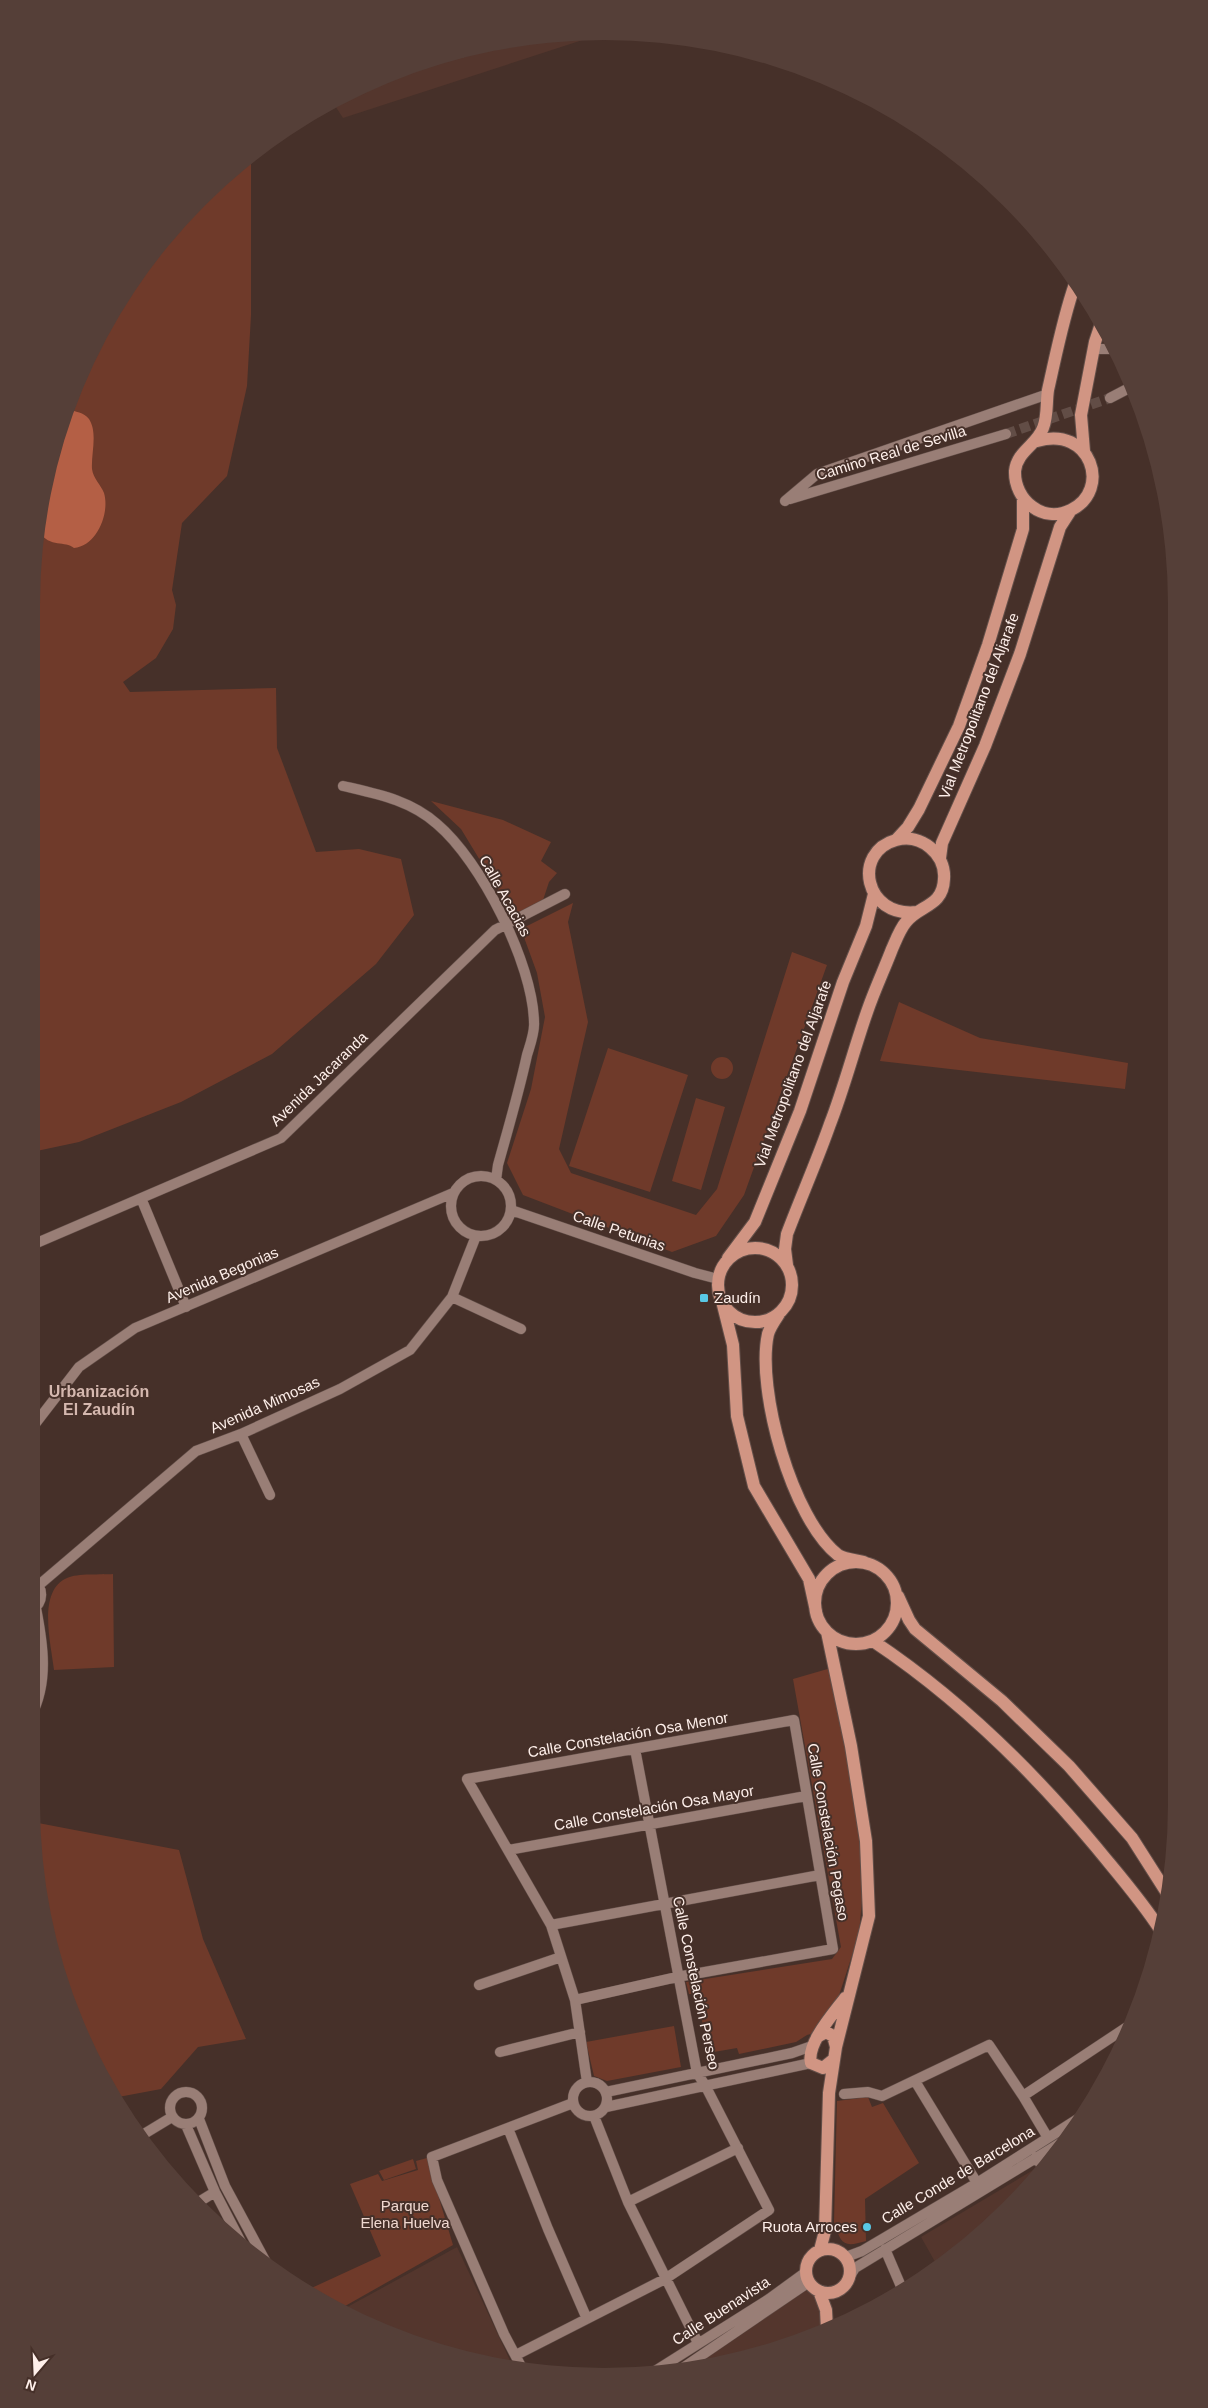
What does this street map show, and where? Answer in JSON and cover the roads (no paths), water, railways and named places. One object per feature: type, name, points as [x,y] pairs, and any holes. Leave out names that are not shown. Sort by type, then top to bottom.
[{"type":"main road","name":"Vial Metropolitano del Aljarafe","points":[[718,1279],[719,1273],[728,1258],[755,1222],[800,1111],[843,982],[866,926],[874,894],[870,878],[872,862],[878,852],[896,840],[908,827],[919,809],[959,726],[988,645],[1022,530],[1023,500],[1015,482],[1015,468],[1026,448],[1037,440],[1044,427],[1048,394],[1073,291]]},
{"type":"main road","name":"Vial Metropolitano del Aljarafe","points":[[1098,333],[1081,416],[1084,451],[1092,470],[1092,483],[1082,503],[1071,510],[1060,527],[1020,654],[985,746],[942,843],[940,858],[944,874],[942,891],[936,900],[917,912],[906,922],[896,940],[867,1011],[831,1123],[787,1234],[785,1249],[792,1285],[790,1298],[768,1332],[764,1363],[771,1411],[782,1456],[800,1502],[825,1541],[840,1556],[864,1562],[882,1570],[893,1583],[909,1620],[916,1629],[1002,1701],[1069,1766],[1132,1838],[1162,1885]]},
{"type":"main road","points":[[1037,440],[1050,437],[1063,438],[1074,442],[1084,451]]},
{"type":"main road","points":[[1023,500],[1033,509],[1044,513],[1058,514],[1071,510]]},
{"type":"main road","points":[[896,840],[909,839],[921,842],[932,848],[940,858]]},
{"type":"main road","points":[[874,894],[882,904],[892,911],[905,914],[917,912]]},
{"type":"main road","points":[[728,1258],[742,1249],[754,1247],[773,1252],[787,1265]]},
{"type":"main road","points":[[718,1279],[717,1286],[733,1345],[737,1416],[754,1486],[808,1579],[821,1624],[827,1632],[844,1642],[859,1644],[873,1641],[882,1635],[894,1621],[898,1607],[898,1596]]},
{"type":"main road","points":[[723,1305],[732,1315],[743,1321],[762,1322],[779,1314]]},
{"type":"main road","points":[[816,1611],[816,1591],[829,1572],[849,1562],[864,1562]]},
{"type":"main road","points":[[827,1632],[851,1746],[866,1841],[869,1916],[833,2060],[829,2094],[825,2231],[827,2249]]},
{"type":"main road","points":[[873,1641],[942,1693],[1002,1745],[1066,1811],[1155,1922]]},
{"type":"main road","points":[[835,1669],[844,1642]]},
{"type":"main road","points":[[829,2094],[809,2057],[815,2041],[850,1990]]},
{"type":"main road","points":[[815,2041],[826,2032],[833,2036],[836,2047]]},
{"type":"main road","points":[[813,2064],[823,2068],[833,2060]]},
{"type":"main road","points":[[819,2291],[835,2292],[844,2287],[850,2276],[850,2265],[846,2257],[827,2249]]},
{"type":"main road","points":[[827,2249],[808,2260],[807,2277],[819,2291],[826,2310],[827,2322]]},
{"type":"main road","points":[[826,2310],[835,2292]]},
{"type":"street","points":[[1094,349],[1107,349]]},
{"type":"street","points":[[1110,398],[1126,390]]},
{"type":"street","name":"Camino Real de Sevilla","points":[[1006,434],[784,501],[817,474],[1048,394]]},
{"type":"street","name":"Calle Acacias","points":[[343,786],[397,798],[437,824],[469,860],[516,942],[534,1023],[522,1078],[498,1165],[496,1180]]},
{"type":"street","name":"Avenida Jacaranda","points":[[40,1242],[281,1138],[495,930],[565,894]]},
{"type":"street","points":[[476,1176],[486,1176],[496,1180],[507,1190],[511,1199],[511,1210],[504,1226],[497,1232],[487,1236],[476,1236],[463,1231],[451,1214],[450,1203],[453,1193],[466,1180],[476,1176]]},
{"type":"street","name":"Avenida Begonias","points":[[40,1418],[79,1367],[135,1328],[453,1193]]},
{"type":"street","points":[[141,1198],[186,1306]]},
{"type":"street","name":"Calle Petunias","points":[[511,1210],[695,1273],[718,1279]]},
{"type":"street","name":"Avenida Mimosas","points":[[40,1578],[196,1451],[241,1434],[340,1389],[410,1350],[452,1297],[476,1236]]},
{"type":"street","points":[[452,1297],[520,1330]]},
{"type":"street","points":[[241,1434],[270,1496]]},
{"type":"street","points":[[40,1632],[43,1670],[40,1695]]},
{"type":"street","name":"Calle Constelación Osa Menor","points":[[508,1850],[467,1779],[794,1720]]},
{"type":"street","name":"Calle Constelación Pegaso","points":[[677,1977],[833,1950],[794,1720]]},
{"type":"street","name":"Calle Constelación Perseo","points":[[635,1749],[663,1904],[697,2073],[738,2148],[768,2210],[665,2279]]},
{"type":"street","name":"Calle Constelación Osa Mayor","points":[[508,1850],[806,1796]]},
{"type":"street","points":[[508,1850],[551,1925],[575,2000],[587,2082]]},
{"type":"street","points":[[551,1925],[820,1875]]},
{"type":"street","points":[[479,1985],[561,1957]]},
{"type":"street","points":[[575,2000],[677,1977]]},
{"type":"street","points":[[500,2052],[580,2032]]},
{"type":"street","points":[[1023,2096],[1120,2032]]},
{"type":"street","points":[[606,2092],[792,2053],[815,2041]]},
{"type":"street","points":[[844,2094],[868,2092],[882,2096],[989,2045],[1048,2138]]},
{"type":"street","points":[[606,2107],[606,2092],[597,2084],[587,2082],[577,2088],[574,2103],[580,2113],[585,2116],[594,2116],[606,2107],[813,2064]]},
{"type":"street","points":[[915,2080],[977,2183]]},
{"type":"street","points":[[190,2092],[199,2098],[202,2103],[202,2114],[199,2119],[186,2125],[181,2124],[172,2117],[170,2108],[174,2097],[178,2094],[190,2092]]},
{"type":"street","points":[[519,2361],[436,2180],[432,2157],[574,2103]]},
{"type":"street","points":[[594,2116],[628,2202],[698,2343]]},
{"type":"street","points":[[146,2133],[172,2117]]},
{"type":"street","points":[[199,2119],[225,2186],[259,2250]]},
{"type":"street","points":[[186,2125],[215,2192],[235,2230]]},
{"type":"street","name":"Calle Conde de Barcelona","points":[[846,2257],[862,2251],[977,2183],[1065,2127]]},
{"type":"street","points":[[508,2128],[548,2229],[587,2319]]},
{"type":"street","points":[[628,2202],[738,2148]]},
{"type":"street","name":"Calle Conde de Barcelona","points":[[850,2276],[855,2268],[1049,2149]]},
{"type":"street","points":[[1036,2157],[1039,2162]]},
{"type":"street","points":[[202,2200],[215,2192]]},
{"type":"street","points":[[885,2249],[900,2284]]},
{"type":"street","name":"Calle Buenavista","points":[[665,2364],[807,2277]]},
{"type":"street","name":"Calle Buenavista","points":[[693,2361],[807,2277]]},
{"type":"street","points":[[516,2355],[665,2279]]},
{"type":"tunnel","points":[[1006,434],[1110,398]]},
{"type":"place","name":"Zaudín","points":[[704,1298]]},
{"type":"place","name":"Ruota Arroces","points":[[867,2227]]},
{"type":"district","name":"Urbanización El Zaudín","points":[[99,1400]]},
{"type":"park label","name":"Parque Elena Huelva","points":[[405,2214]]}]
